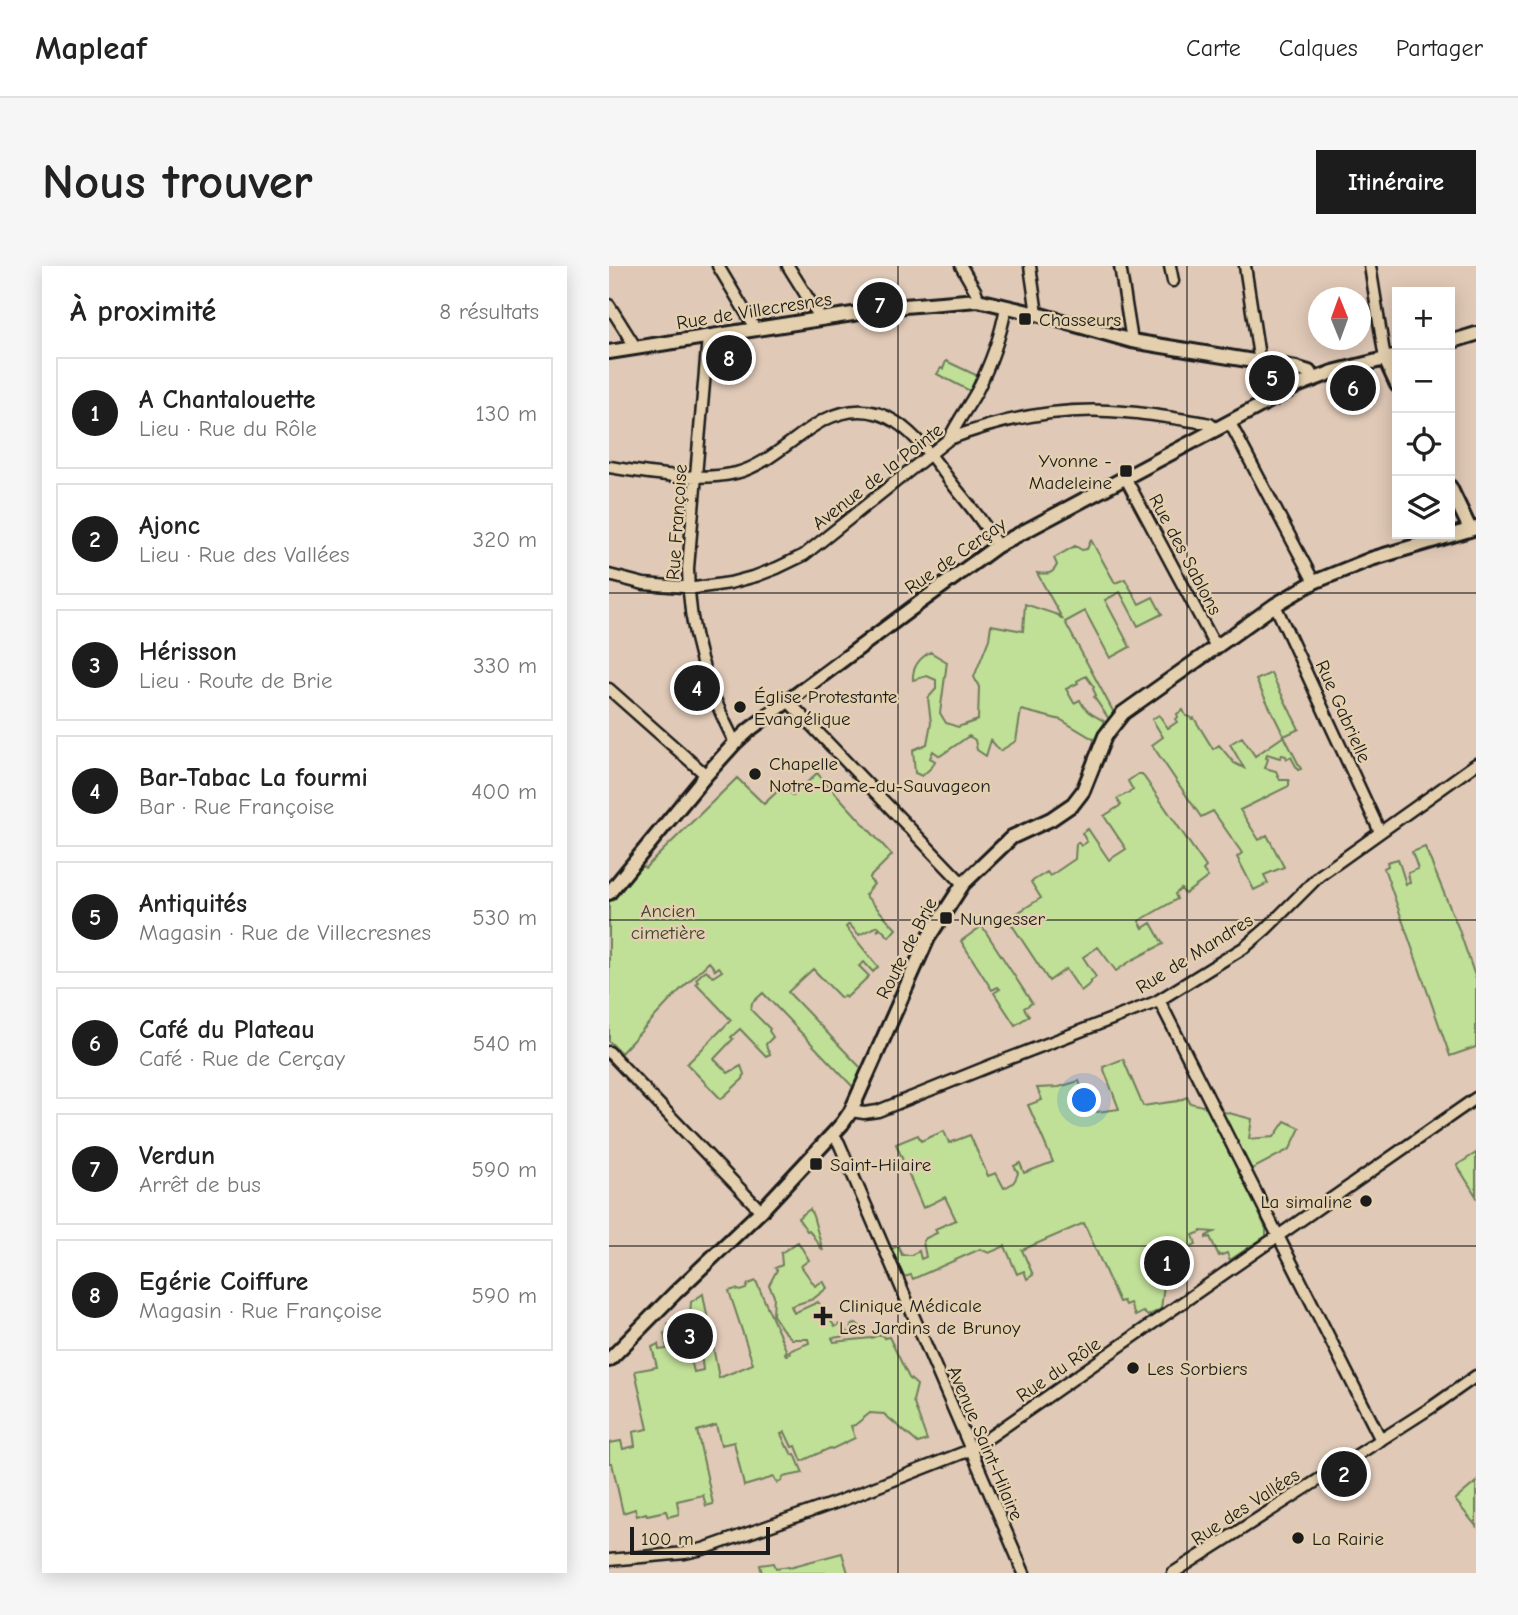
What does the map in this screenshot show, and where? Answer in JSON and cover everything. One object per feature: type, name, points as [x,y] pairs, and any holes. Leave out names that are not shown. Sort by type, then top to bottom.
[{"type":"street","points":[[717,266],[754,330]]},
{"type":"street","points":[[788,266],[821,319]]},
{"type":"street","points":[[961,266],[978,300]]},
{"type":"street","points":[[1030,266],[1037,314]]},
{"type":"street","points":[[1120,266],[1132,341]]},
{"type":"street","points":[[1170,266],[1173,281]]},
{"type":"street","points":[[1245,266],[1260,363]]},
{"type":"street","points":[[1370,266],[1391,358]]},
{"type":"street","name":"Rue de Villecresnes","points":[[609,352],[904,306],[978,300],[1132,341],[1308,372],[1313,379]]},
{"type":"street","points":[[609,305],[636,348]]},
{"type":"street","points":[[949,439],[988,367],[1006,307]]},
{"type":"street","points":[[1455,340],[1476,334]]},
{"type":"street","name":"Rue Françoise","points":[[708,337],[688,588],[703,669],[735,743]]},
{"type":"street","name":"Rue de Cerçay","points":[[609,893],[706,775],[749,730],[997,546],[1313,379],[1391,358]]},
{"type":"street","name":"Avenue de la Pointe","points":[[609,575],[644,584],[688,588],[730,583],[756,576],[804,555],[949,439],[1010,419],[1073,411],[1125,412],[1205,423],[1216,429]]},
{"type":"street","points":[[609,467],[646,473],[696,476],[728,474],[754,467],[820,423],[840,414],[875,413],[895,421],[919,440],[997,546]]},
{"type":"street","points":[[1230,423],[1314,582]]},
{"type":"street","name":"Rue des Sablons","points":[[1125,477],[1216,647]]},
{"type":"street","points":[[1455,496],[1473,528]]},
{"type":"street","name":"Route de Brie","points":[[609,1360],[761,1211],[833,1134],[851,1111],[928,938],[942,914],[963,884],[1013,837],[1051,819],[1073,804],[1083,791],[1105,736],[1123,713],[1275,605],[1314,582],[1357,564],[1473,528]]},
{"type":"street","name":"Rue Gabrielle","points":[[1275,605],[1380,832]]},
{"type":"street","points":[[609,689],[706,775]]},
{"type":"street","points":[[788,701],[963,884]]},
{"type":"street","name":"Rue de Mandres","points":[[851,1111],[864,1114],[879,1111],[1159,1000],[1245,947],[1319,876],[1476,764]]},
{"type":"street","points":[[1159,1000],[1381,1440]]},
{"type":"street","points":[[609,1052],[761,1211]]},
{"type":"street","name":"Rue du Rôle","points":[[609,1560],[703,1549],[840,1501],[971,1449],[1476,1098]]},
{"type":"street","name":"Avenue Saint-Hilaire","points":[[833,1134],[1024,1573]]},
{"type":"street","name":"Rue des Vallées","points":[[1173,1573],[1187,1570],[1476,1376]]},
{"type":"green space","points":[[946,361],[978,376],[970,391],[937,374]]},
{"type":"green space","points":[[1091,540],[1115,583],[1125,579],[1139,604],[1153,597],[1162,614],[1138,626],[1120,592],[1105,600],[1130,647],[1110,658],[1085,611],[1065,622],[1114,713],[1109,719],[1094,697],[1094,687],[1086,676],[1066,689],[1074,703],[1080,700],[1087,711],[1105,722],[1095,740],[1061,720],[1021,710],[1016,741],[1000,751],[991,740],[986,756],[977,750],[975,740],[969,736],[940,756],[933,751],[930,758],[935,761],[932,767],[922,776],[915,773],[913,750],[927,744],[931,723],[928,698],[936,689],[936,680],[927,676],[913,680],[917,663],[930,652],[947,662],[940,713],[946,723],[958,727],[978,720],[979,687],[974,677],[989,639],[991,625],[1023,631],[1025,604],[1058,615],[1063,620],[1037,573],[1051,572],[1057,565],[1054,558],[1075,546],[1082,550],[1087,549]]},
{"type":"green space","points":[[1271,673],[1299,729],[1284,736],[1256,680]]},
{"type":"green space","points":[[1183,710],[1186,716],[1194,718],[1213,749],[1219,745],[1234,763],[1244,768],[1230,744],[1242,737],[1255,756],[1284,736],[1301,769],[1298,770],[1291,757],[1287,759],[1282,755],[1280,758],[1267,754],[1265,768],[1276,771],[1280,780],[1289,780],[1289,786],[1240,810],[1259,840],[1267,835],[1284,867],[1264,875],[1268,883],[1254,890],[1237,857],[1242,853],[1213,811],[1201,817],[1152,745],[1163,737],[1152,719],[1159,715],[1168,728],[1177,722],[1177,714]]},
{"type":"green space","name":"Ancien cimetière","points":[[817,773],[892,855],[870,877],[874,884],[865,895],[896,929],[889,937],[881,929],[877,931],[880,928],[878,926],[859,935],[849,924],[846,927],[878,967],[873,972],[864,962],[859,966],[869,976],[846,998],[841,998],[813,969],[788,992],[862,1069],[854,1088],[763,993],[752,1003],[751,1010],[770,1029],[773,1037],[766,1044],[770,1054],[766,1056],[740,1029],[731,1037],[733,1039],[714,1059],[728,1073],[741,1066],[744,1074],[743,1079],[721,1099],[687,1064],[731,1020],[696,983],[696,979],[706,970],[713,977],[722,971],[719,967],[714,971],[709,962],[621,1053],[609,1041],[609,901],[640,865],[645,868],[737,778],[764,804],[783,786],[793,796]]},
{"type":"green space","points":[[1142,774],[1206,867],[1203,870],[1208,877],[1185,894],[1181,889],[1175,894],[1177,899],[1139,921],[1143,928],[1151,923],[1163,944],[1116,971],[1098,947],[1083,957],[1096,977],[1081,991],[1066,969],[1049,981],[1008,919],[1041,898],[1031,882],[1047,872],[1050,876],[1075,859],[1076,844],[1078,842],[1081,846],[1087,842],[1082,833],[1088,829],[1109,860],[1126,849],[1104,816],[1121,805],[1117,799],[1133,790],[1128,781]]},
{"type":"green space","points":[[1425,847],[1476,979],[1476,1047],[1450,1056],[1384,868],[1388,866],[1387,862],[1398,859],[1406,884],[1410,883],[1408,873],[1418,869],[1412,852]]},
{"type":"green space","points":[[982,926],[1032,1003],[1024,1008],[1029,1016],[1015,1025],[994,993],[1000,989],[998,987],[992,990],[961,941]]},
{"type":"green space","points":[[1123,1059],[1143,1106],[1178,1101],[1187,1097],[1190,1103],[1252,1119],[1249,1139],[1274,1137],[1285,1121],[1300,1128],[1290,1149],[1252,1169],[1266,1236],[1230,1260],[1227,1253],[1219,1256],[1210,1237],[1206,1238],[1214,1232],[1201,1231],[1193,1235],[1196,1244],[1182,1251],[1177,1241],[1154,1252],[1165,1276],[1161,1309],[1148,1316],[1143,1312],[1135,1316],[1130,1303],[1125,1305],[1123,1301],[1119,1302],[1084,1223],[1022,1250],[1033,1275],[1027,1279],[1024,1271],[1017,1274],[1005,1246],[989,1253],[980,1249],[913,1279],[911,1275],[904,1277],[891,1249],[898,1246],[902,1255],[919,1251],[921,1259],[926,1257],[923,1242],[926,1238],[937,1233],[935,1229],[956,1220],[945,1197],[923,1208],[896,1144],[918,1135],[921,1141],[944,1131],[949,1143],[970,1135],[988,1176],[996,1173],[1004,1188],[1016,1179],[1018,1173],[1014,1166],[1020,1163],[1024,1173],[1053,1162],[1028,1105],[1042,1100],[1037,1088],[1059,1087],[1079,1081],[1087,1103],[1097,1112],[1119,1109],[1103,1067]]},
{"type":"green space","points":[[1476,1153],[1476,1196],[1457,1165]]},
{"type":"green space","points":[[810,1209],[813,1216],[823,1251],[798,1218]]},
{"type":"green space","points":[[798,1242],[809,1260],[801,1266],[815,1286],[823,1281],[827,1288],[813,1299],[791,1306],[794,1313],[818,1302],[835,1327],[840,1324],[846,1332],[851,1333],[851,1326],[856,1323],[865,1331],[832,1338],[834,1342],[871,1338],[882,1334],[884,1338],[889,1337],[909,1378],[917,1385],[913,1401],[927,1440],[918,1443],[884,1414],[870,1413],[851,1426],[855,1438],[802,1461],[796,1446],[792,1447],[785,1432],[781,1434],[792,1455],[795,1454],[803,1473],[783,1477],[782,1481],[777,1483],[774,1477],[744,1486],[734,1442],[721,1445],[716,1425],[697,1431],[713,1504],[706,1506],[703,1495],[677,1501],[679,1514],[668,1517],[666,1511],[637,1516],[635,1509],[623,1513],[612,1463],[609,1463],[609,1443],[621,1441],[623,1449],[635,1446],[633,1432],[648,1429],[635,1371],[657,1367],[652,1347],[658,1344],[659,1350],[667,1349],[664,1333],[669,1331],[668,1323],[678,1330],[682,1351],[690,1356],[694,1372],[703,1370],[703,1341],[699,1325],[690,1314],[691,1302],[703,1294],[719,1378],[753,1364],[729,1291],[746,1289],[748,1284],[756,1281],[786,1355],[790,1354],[789,1351],[809,1343],[808,1339],[792,1339],[783,1330],[773,1315],[774,1296],[769,1285],[777,1270],[775,1268],[782,1265],[781,1253]]},
{"type":"green space","points":[[1476,1482],[1476,1526],[1455,1500]]},
{"type":"green space","points":[[842,1553],[848,1573],[762,1573],[760,1565],[774,1563],[776,1568],[790,1567]]},
{"type":"place","name":"Verdun","points":[[880,305]]},
{"type":"place","name":"Chasseurs","points":[[1025,319]]},
{"type":"place","name":"Egérie Coiffure","points":[[729,358]]},
{"type":"place","name":"Antiquités","points":[[1272,378]]},
{"type":"place","name":"Café du Plateau","points":[[1353,388]]},
{"type":"place","name":"Yvonne - Madeleine","points":[[1126,471]]},
{"type":"place","name":"Bar-Tabac La fourmi","points":[[697,688]]},
{"type":"place","name":"Église Protestante Evangélique","points":[[740,707]]},
{"type":"place","name":"Chapelle Notre-Dame-du-Sauvageon","points":[[755,774]]},
{"type":"place","name":"Nungesser","points":[[946,918]]},
{"type":"place","name":"Saint-Hilaire","points":[[816,1164]]},
{"type":"place","name":"La simaline","points":[[1366,1201]]},
{"type":"place","name":"A Chantalouette","points":[[1167,1263]]},
{"type":"place","name":"Clinique Médicale Les Jardins de Brunoy","points":[[823,1316]]},
{"type":"place","name":"Hérisson","points":[[690,1336]]},
{"type":"place","name":"Les Sorbiers","points":[[1133,1368]]},
{"type":"place","name":"Ajonc","points":[[1344,1474]]},
{"type":"place","name":"La Rairie","points":[[1298,1538]]}]
